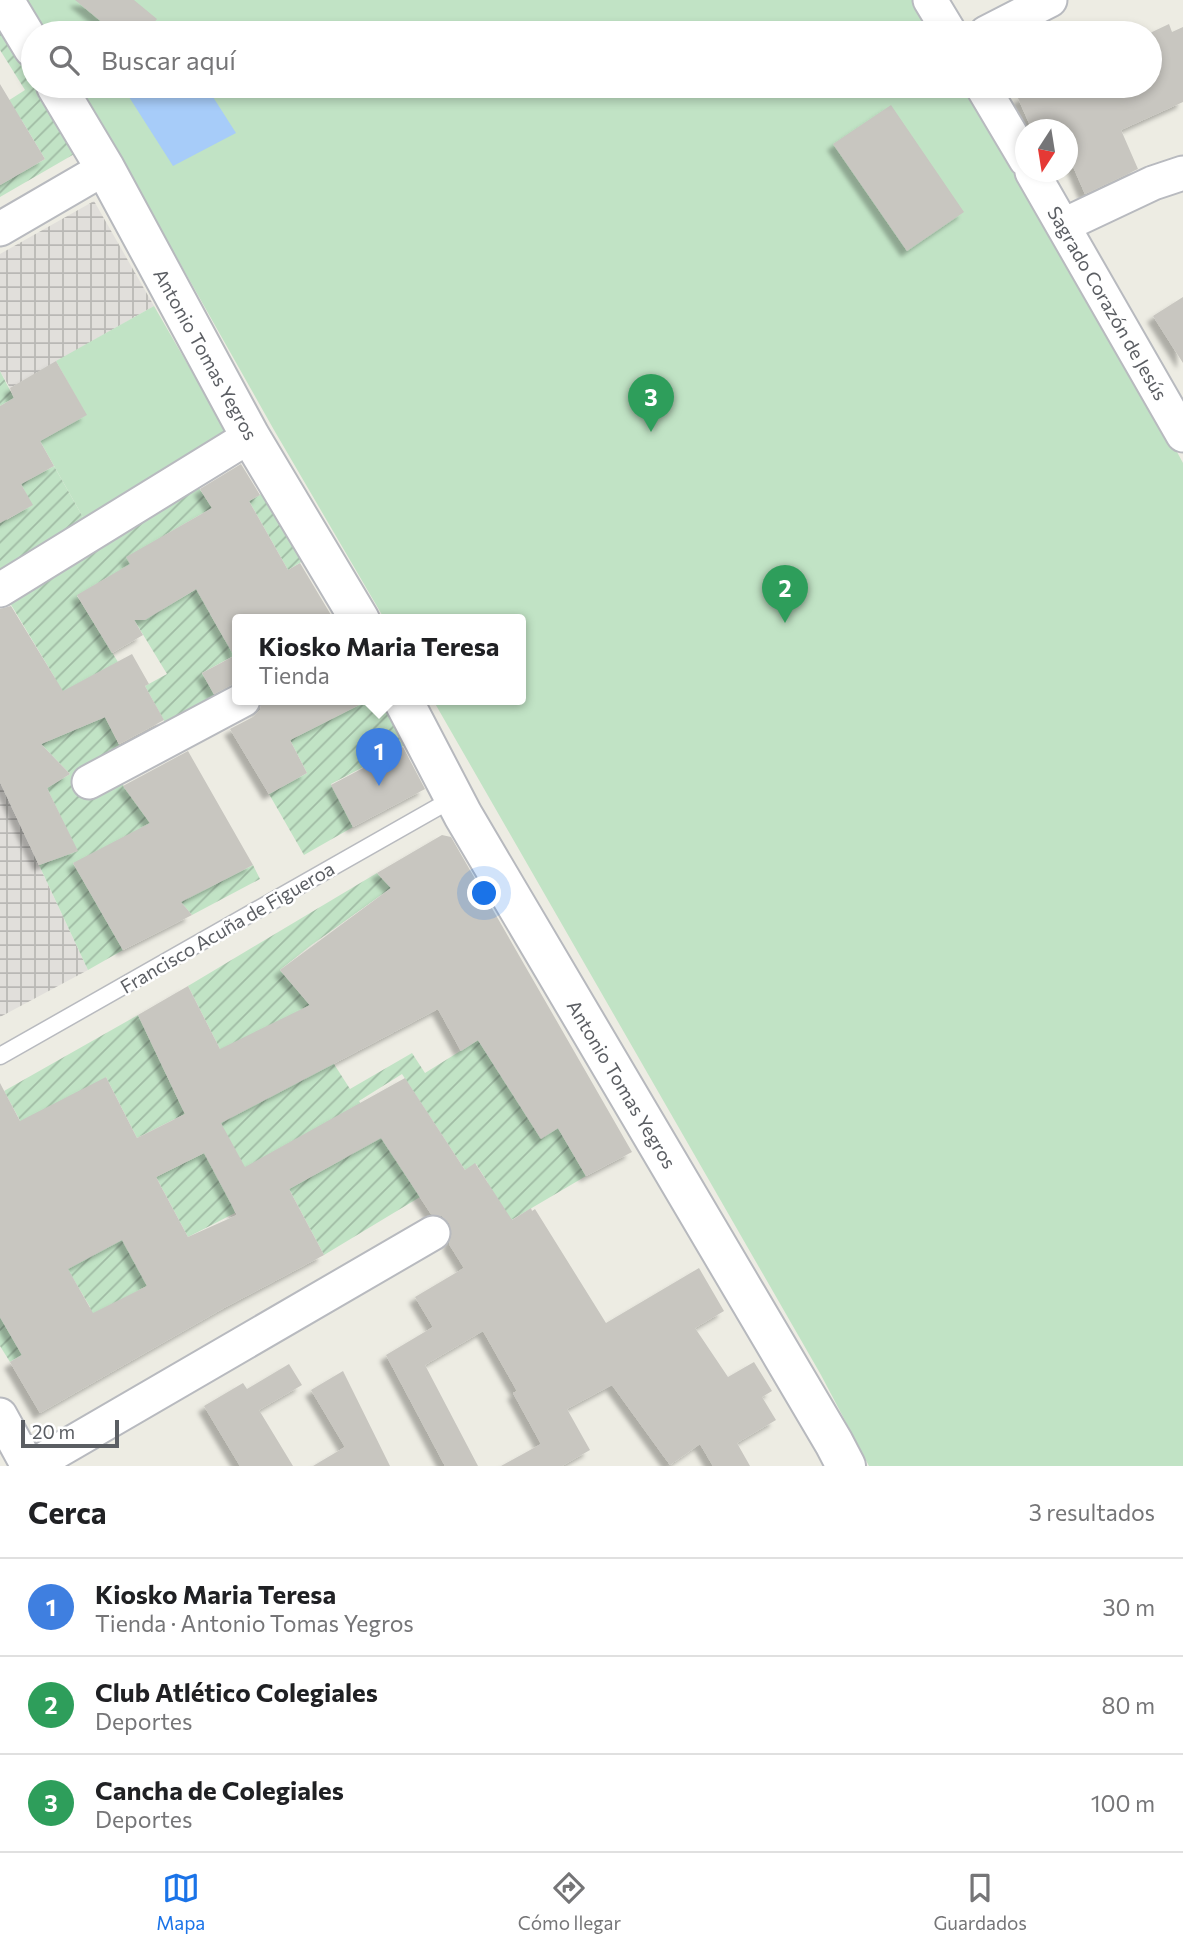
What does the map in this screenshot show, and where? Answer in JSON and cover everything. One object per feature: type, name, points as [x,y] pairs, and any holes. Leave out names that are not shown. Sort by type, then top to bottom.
[{"type":"street","points":[[4,0],[21,28]]},
{"type":"street","points":[[930,0],[943,21]]},
{"type":"street","points":[[1009,21],[1050,0]]},
{"type":"street","name":"Antonio Tomas Yegros","points":[[63,98],[105,168],[250,436],[356,614]]},
{"type":"street","points":[[989,98],[1015,142]]},
{"type":"street","points":[[0,229],[105,168]]},
{"type":"street","points":[[1064,225],[1153,183],[1183,173]]},
{"type":"street","name":"Sagrado Corazón de Jesús","points":[[1038,182],[1183,435]]},
{"type":"street","points":[[0,590],[250,436]]},
{"type":"street","points":[[89,782],[234,705]]},
{"type":"street","name":"Antonio Tomas Yegros","points":[[406,705],[454,798],[846,1466]]},
{"type":"street","points":[[0,1415],[30,1466],[433,1233]]},
{"type":"lane","name":"Francisco Acuña de Figueroa","points":[[0,1056],[454,798]]},
{"type":"shaded area","points":[[94,201],[154,306],[10,388],[0,371],[0,254]]},
{"type":"shaded area","points":[[0,782],[88,970],[0,1017]]},
{"type":"green space","points":[[24,0],[913,0],[926,21],[37,21]]},
{"type":"green space","points":[[0,29],[21,63],[21,84],[0,50]]},
{"type":"green space","points":[[21,93],[21,98],[42,98],[76,153],[0,197],[0,185],[45,159],[21,119],[0,130],[0,106]]},
{"type":"green space","points":[[84,98],[973,98],[1015,169],[1015,182],[1023,182],[1112,333],[1183,463],[1183,1466],[869,1466],[821,1375],[436,705],[526,705],[526,614],[381,614]]},
{"type":"green space","points":[[154,306],[229,436],[84,519],[40,441],[86,415],[56,361]]},
{"type":"green space","points":[[0,371],[14,398],[0,406]]},
{"type":"green space","points":[[54,466],[84,519],[0,570],[0,509],[7,520],[32,505],[21,484]]},
{"type":"green space","points":[[199,488],[212,508],[165,535],[187,575],[159,611],[195,590],[190,580],[258,585],[210,614],[225,640],[232,636],[232,657],[202,673],[218,702],[168,728],[145,686],[167,674],[108,577],[77,596],[118,662],[15,718],[55,678],[10,603]]},
{"type":"green space","points":[[265,492],[303,561],[288,570],[249,501]]},
{"type":"green space","points":[[359,705],[385,705],[405,745],[331,784],[353,827],[304,855],[269,794],[307,773],[290,740]]},
{"type":"green space","points":[[105,717],[122,751],[74,778],[118,778],[150,823],[179,806],[204,890],[253,865],[260,879],[192,915],[133,847],[73,863],[123,950],[88,970],[39,865],[77,851],[47,788],[70,774],[41,744]]},
{"type":"green space","points":[[377,873],[391,888],[280,970],[333,1033],[334,1064],[350,1089],[412,1053],[425,1073],[478,1040],[541,1138],[558,1128],[586,1176],[479,1239],[488,1183],[476,1164],[465,1170],[402,1074],[359,1101],[420,1197],[324,1255],[289,1189],[341,1160],[322,1125],[232,1204],[235,1213],[188,1237],[156,1177],[204,1153],[185,1114],[220,1049],[188,986]]},
{"type":"green space","points":[[138,1015],[185,1114],[137,1138],[106,1077],[36,1150],[4,1091]]},
{"type":"green space","points":[[133,1215],[147,1286],[70,1329],[90,1307],[71,1275],[51,1285],[0,1239]]},
{"type":"green space","points":[[0,1317],[22,1355],[10,1362],[0,1346]]},
{"type":"water","points":[[130,98],[214,98],[236,133],[173,166]]},
{"type":"building","points":[[75,0],[134,0],[157,19],[155,21],[100,21]]},
{"type":"building","points":[[1169,24],[1172,32],[1183,27],[1183,102],[1121,130],[1138,169],[1085,194],[1078,178],[1078,119],[1027,119],[1018,98],[1162,98],[1162,27]]},
{"type":"building","points":[[0,84],[45,159],[0,185]]},
{"type":"building","points":[[891,105],[964,212],[907,251],[833,144]]},
{"type":"building","points":[[1183,297],[1183,363],[1153,316]]},
{"type":"building","points":[[56,361],[87,415],[40,441],[54,466],[21,484],[33,505],[0,523],[0,406],[14,398],[10,388]]},
{"type":"building","points":[[241,464],[260,495],[249,501],[288,570],[300,563],[330,614],[232,614],[232,652],[196,589],[145,620],[134,620],[143,635],[112,653],[77,595],[130,564],[126,557],[212,508],[200,489]]},
{"type":"building","points":[[11,606],[63,691],[132,654],[149,684],[145,686],[164,720],[119,744],[105,717],[41,744],[70,774],[47,788],[78,851],[39,865],[0,782],[0,609]]},
{"type":"building","points":[[232,657],[232,685],[214,694],[202,673]]},
{"type":"building","points":[[261,705],[359,705],[290,740],[307,773],[269,794],[230,729],[253,717]]},
{"type":"building","points":[[403,747],[425,789],[353,827],[331,785]]},
{"type":"building","points":[[188,751],[253,865],[181,902],[192,915],[123,950],[73,863],[150,823],[123,786]]},
{"type":"building","points":[[442,835],[451,837],[632,1152],[586,1176],[558,1128],[541,1139],[478,1040],[461,1051],[438,1009],[221,1123],[245,1167],[405,1078],[465,1170],[475,1163],[512,1220],[531,1208],[532,1211],[535,1209],[606,1323],[699,1268],[724,1311],[695,1328],[728,1377],[754,1362],[772,1391],[762,1397],[776,1420],[737,1443],[750,1466],[713,1466],[700,1444],[670,1465],[612,1385],[567,1409],[590,1450],[562,1466],[501,1466],[541,1444],[513,1393],[517,1391],[483,1331],[425,1365],[478,1466],[445,1466],[386,1355],[433,1327],[415,1297],[464,1268],[449,1244],[452,1234],[449,1223],[442,1216],[431,1214],[381,1138],[289,1189],[324,1255],[224,1308],[40,1413],[10,1362],[22,1355],[0,1317],[0,1083],[20,1121],[106,1077],[137,1138],[185,1114],[138,1015],[188,986],[220,1049],[310,1005],[280,970],[391,888],[377,873]],"holes":[[[204,1153],[237,1215],[188,1237],[156,1177]],[[122,1240],[147,1286],[93,1313],[68,1269]]]},
{"type":"building","points":[[289,1364],[302,1385],[259,1410],[293,1466],[240,1466],[204,1406],[243,1383],[247,1389]]},
{"type":"building","points":[[343,1371],[390,1466],[313,1466],[345,1447],[311,1390]]},
{"type":"place","name":"Cancha de Colegiales","points":[[651,432]]},
{"type":"place","name":"Club Atlético Colegiales","points":[[785,623]]},
{"type":"place","name":"Kiosko Maria Teresa","points":[[379,786]]}]
